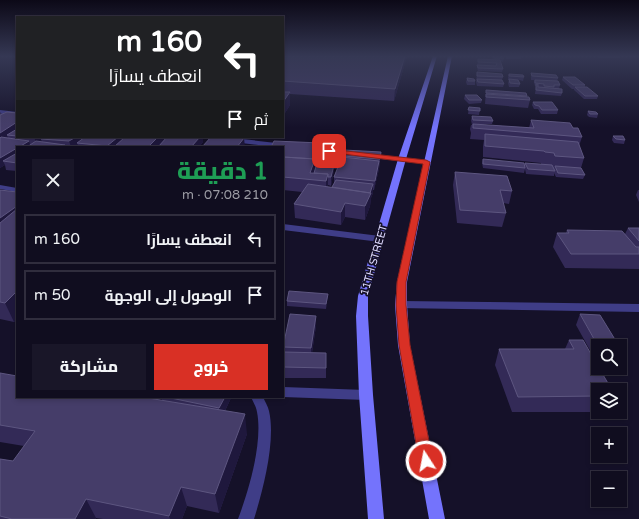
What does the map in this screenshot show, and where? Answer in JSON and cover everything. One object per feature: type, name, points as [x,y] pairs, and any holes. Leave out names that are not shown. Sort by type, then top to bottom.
[{"type":"street","name":"11TH STREET","points":[[376,519],[366,395],[362,316],[363,296],[402,159],[427,80]]},
{"type":"street","points":[[438,519],[404,345],[401,305],[402,282],[426,162],[445,80]]},
{"type":"street","points":[[0,112],[16,114]]},
{"type":"street","points":[[213,138],[269,146]]},
{"type":"street","points":[[284,147],[426,162]]},
{"type":"street","points":[[0,187],[16,190]]},
{"type":"street","points":[[284,227],[380,239]]},
{"type":"street","points":[[401,305],[639,308]]},
{"type":"lane","points":[[284,392],[366,395]]},
{"type":"lane","points":[[246,519],[252,503],[264,438],[263,412],[257,398]]},
{"type":"building","points":[[284,80],[398,80],[395,89],[284,81]]},
{"type":"building","points":[[477,80],[502,80],[504,84],[478,82]]},
{"type":"building","points":[[509,80],[518,80],[520,84],[510,83]]},
{"type":"building","points":[[535,80],[558,81],[560,85],[554,85],[554,87],[535,83]]},
{"type":"building","points":[[567,80],[579,80],[585,85],[573,85]]},
{"type":"building","points":[[536,84],[538,84],[538,87],[562,89],[562,93],[536,90]]},
{"type":"building","points":[[575,87],[587,87],[598,96],[585,96]]},
{"type":"building","points":[[486,90],[526,93],[527,96],[486,93]]},
{"type":"building","points":[[284,92],[290,92],[284,101]]},
{"type":"building","points":[[486,94],[529,97],[530,100],[486,97]]},
{"type":"building","points":[[465,95],[477,95],[482,100],[469,100]]},
{"type":"building","points":[[533,102],[552,102],[558,110],[542,110]]},
{"type":"building","points":[[469,107],[480,108],[480,111],[468,110]]},
{"type":"building","points":[[588,111],[596,112],[598,114],[590,114]]},
{"type":"building","points":[[7,112],[16,113],[16,123],[0,133],[0,115]]},
{"type":"building","points":[[472,116],[491,117],[493,121],[473,120]]},
{"type":"building","points":[[531,120],[570,123],[573,128],[578,128],[582,137],[473,128],[473,124],[534,128]]},
{"type":"building","points":[[16,130],[16,136],[7,135]]},
{"type":"building","points":[[485,134],[578,142],[584,158],[555,156],[554,153],[544,151],[485,146]]},
{"type":"building","points":[[613,136],[623,136],[625,140],[616,139]]},
{"type":"building","points":[[0,138],[29,141],[21,146],[16,146],[16,149],[0,158]]},
{"type":"building","points":[[42,138],[74,138],[69,141],[41,139]]},
{"type":"building","points":[[84,138],[117,138],[107,146],[77,143]]},
{"type":"building","points":[[124,138],[157,138],[149,146],[115,146]]},
{"type":"building","points":[[166,138],[199,138],[192,146],[159,146]]},
{"type":"building","points":[[210,138],[244,138],[238,146],[203,146]]},
{"type":"building","points":[[36,141],[65,145],[63,146],[28,146]]},
{"type":"building","points":[[274,141],[321,143],[316,159],[284,157],[284,146],[272,146]]},
{"type":"building","points":[[344,150],[381,152],[380,159],[342,156]]},
{"type":"building","points":[[326,151],[341,152],[338,165],[335,164],[335,161],[322,161]]},
{"type":"building","points":[[16,154],[16,163],[3,161]]},
{"type":"building","points":[[284,157],[315,159],[310,173],[328,174],[326,181],[284,177]]},
{"type":"building","points":[[342,157],[379,161],[375,181],[334,177]]},
{"type":"building","points":[[483,159],[524,163],[525,168],[483,164]]},
{"type":"building","points":[[318,160],[335,161],[331,177],[328,177],[328,174],[314,173]]},
{"type":"building","points":[[525,163],[552,165],[555,171],[528,169]]},
{"type":"building","points":[[555,166],[581,168],[585,175],[558,173]]},
{"type":"building","points":[[455,172],[507,176],[512,191],[500,190],[506,213],[460,210]]},
{"type":"building","points":[[336,180],[373,184],[370,193],[332,187]]},
{"type":"building","points":[[308,184],[371,193],[365,206],[345,203],[341,212],[294,204]]},
{"type":"building","points":[[0,190],[16,192],[16,207],[0,218]]},
{"type":"building","points":[[16,210],[16,292],[5,303],[0,302],[0,223]]},
{"type":"building","points":[[628,228],[639,228],[639,241]]},
{"type":"building","points":[[567,230],[622,231],[636,247],[639,247],[639,254],[571,254],[557,233],[569,233]]},
{"type":"building","points":[[289,291],[328,294],[326,304],[287,301]]},
{"type":"building","points":[[290,314],[316,316],[311,348],[284,347]]},
{"type":"building","points":[[580,314],[600,315],[615,339],[594,339]]},
{"type":"building","points":[[569,340],[583,340],[591,354],[591,375],[603,375],[608,383],[591,383],[591,396],[518,397],[499,349],[574,349]]},
{"type":"building","points":[[284,352],[326,353],[326,368],[284,367]]},
{"type":"building","points":[[0,373],[16,376],[16,398],[148,398],[245,414],[215,494],[181,487],[169,516],[86,499],[75,519],[12,519],[0,516],[0,459],[13,461],[35,431],[0,425]]},
{"type":"building","points":[[171,398],[224,398],[219,408]]},
{"type":"route","points":[[329,151],[426,162],[402,282],[401,305],[404,345],[426,461]]}]
